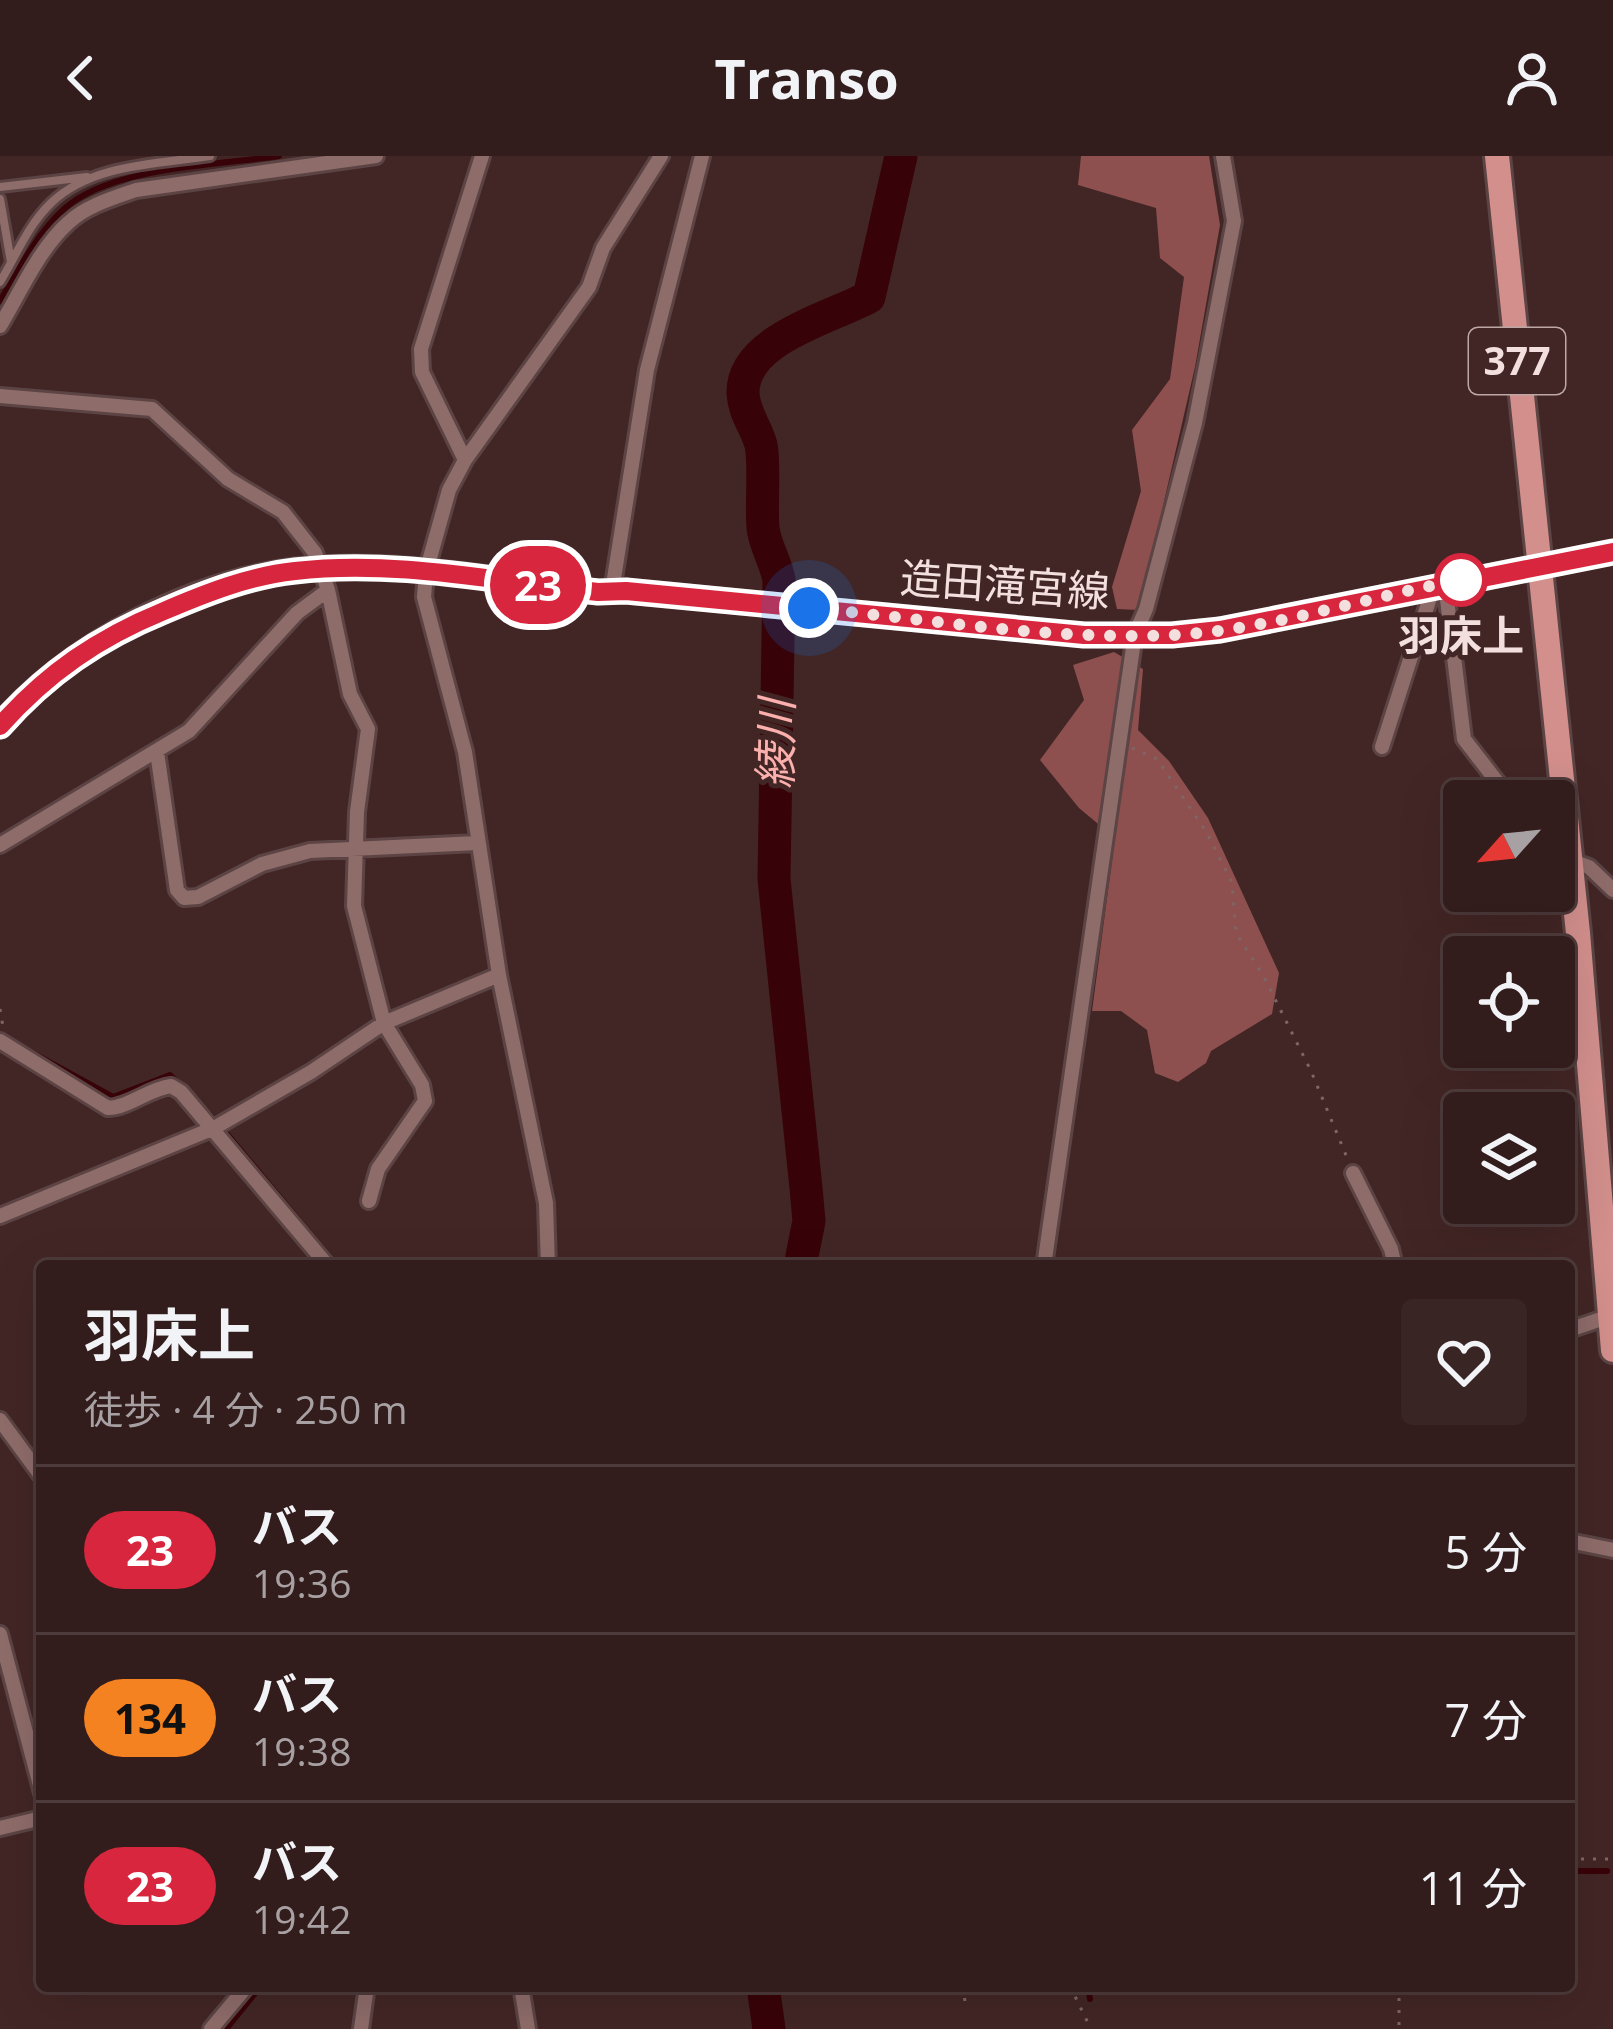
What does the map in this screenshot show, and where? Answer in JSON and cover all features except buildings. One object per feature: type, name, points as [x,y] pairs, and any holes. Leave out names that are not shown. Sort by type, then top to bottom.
[{"type":"highway","name":"377","points":[[1496,156],[1558,780]]},
{"type":"highway","name":"377","points":[[1575,912],[1613,1350]]},
{"type":"main road","name":"造田滝宮線","points":[[0,726],[60,666],[105,637],[209,592],[264,576],[324,579],[426,572],[1084,635],[1220,630],[1613,552]]},
{"type":"street","points":[[0,326],[54,238],[82,212],[105,201],[136,190],[376,156]]},
{"type":"street","points":[[465,460],[422,372],[422,349],[482,156]]},
{"type":"street","points":[[548,1260],[546,1203],[499,975],[465,752],[427,617],[426,572],[449,490],[465,460],[589,286],[603,248],[661,156]]},
{"type":"street","points":[[612,591],[647,370],[702,156]]},
{"type":"street","points":[[1046,1260],[1135,634],[1146,609],[1195,423],[1234,221],[1223,156]]},
{"type":"street","points":[[0,396],[152,410],[228,479],[283,512],[302,533],[324,579],[350,694],[368,729],[357,812],[354,906],[384,1023],[422,1084],[425,1101],[377,1169],[369,1201]]},
{"type":"street","points":[[0,844],[189,731],[324,579]]},
{"type":"street","points":[[1382,747],[1440,584]]},
{"type":"street","points":[[1440,584],[1464,739],[1496,780]]},
{"type":"street","points":[[157,752],[177,890],[184,898],[198,897],[262,864],[310,851],[477,843]]},
{"type":"street","points":[[1575,856],[1613,890]]},
{"type":"street","points":[[1575,936],[1578,933]]},
{"type":"street","points":[[0,1216],[214,1128],[384,1023],[499,975]]},
{"type":"street","points":[[0,1041],[108,1108],[119,1108],[158,1088],[170,1086],[181,1092],[323,1260]]},
{"type":"street","points":[[1353,1173],[1394,1260]]},
{"type":"street","points":[[1575,1328],[1612,1316]]},
{"type":"street","points":[[0,1420],[36,1469]]},
{"type":"street","points":[[1575,1542],[1613,1550]]},
{"type":"street","points":[[0,1634],[36,1770]]},
{"type":"street","points":[[0,1828],[36,1819]]},
{"type":"street","points":[[212,2029],[242,1992]]},
{"type":"street","points":[[361,2029],[367,1992]]},
{"type":"street","points":[[522,1992],[527,2029]]},
{"type":"lane","points":[[0,187],[210,156]]},
{"type":"lane","points":[[0,282],[23,238],[51,202],[88,177]]},
{"type":"lane","points":[[1,203],[11,263]]},
{"type":"path","points":[[1119,742],[1156,759],[1208,833],[1232,883],[1236,933],[1311,1071],[1353,1173]]},
{"type":"path","points":[[1575,1859],[1613,1859]]},
{"type":"path","points":[[964,1992],[965,2005]]},
{"type":"path","points":[[1073,1992],[1091,2029]]},
{"type":"path","points":[[1399,1992],[1399,2029]]},
{"type":"shaded area","points":[[1081,156],[1209,156],[1220,225],[1195,367],[1139,610],[1117,609],[1112,587],[1141,491],[1132,430],[1170,379],[1184,277],[1160,258],[1156,208],[1078,185]]},
{"type":"shaded area","points":[[1114,652],[1143,669],[1138,730],[1169,761],[1208,818],[1279,973],[1272,1014],[1211,1051],[1206,1063],[1178,1082],[1155,1073],[1147,1030],[1121,1011],[1092,1011],[1115,838],[1079,808],[1040,760],[1084,700],[1073,665]]},
{"type":"waterway","points":[[0,301],[45,230],[84,195],[136,176],[279,156]]},
{"type":"waterway","name":"綾川","points":[[801,1260],[809,1221],[774,879],[779,580],[763,528],[761,445],[743,393],[747,374],[772,344],[869,297],[901,156]]},
{"type":"waterway","points":[[27,1050],[113,1097],[170,1075],[215,1120]]},
{"type":"waterway","points":[[226,1133],[332,1260]]},
{"type":"waterway","points":[[1575,1871],[1607,1871]]},
{"type":"waterway","points":[[226,2029],[256,1992]]},
{"type":"waterway","name":"綾川","points":[[764,1992],[769,2029]]},
{"type":"waterway","points":[[1089,1992],[1090,1999]]},
{"type":"bus line","name":"23","points":[[0,726],[60,666],[105,637],[209,592],[297,570],[426,572],[1084,635],[1172,635],[1220,630],[1613,552]]},
{"type":"place","name":"羽床上","points":[[1461,580]]},
{"type":"route","points":[[809,608],[1084,635],[1172,635],[1220,630],[1461,580]]}]
